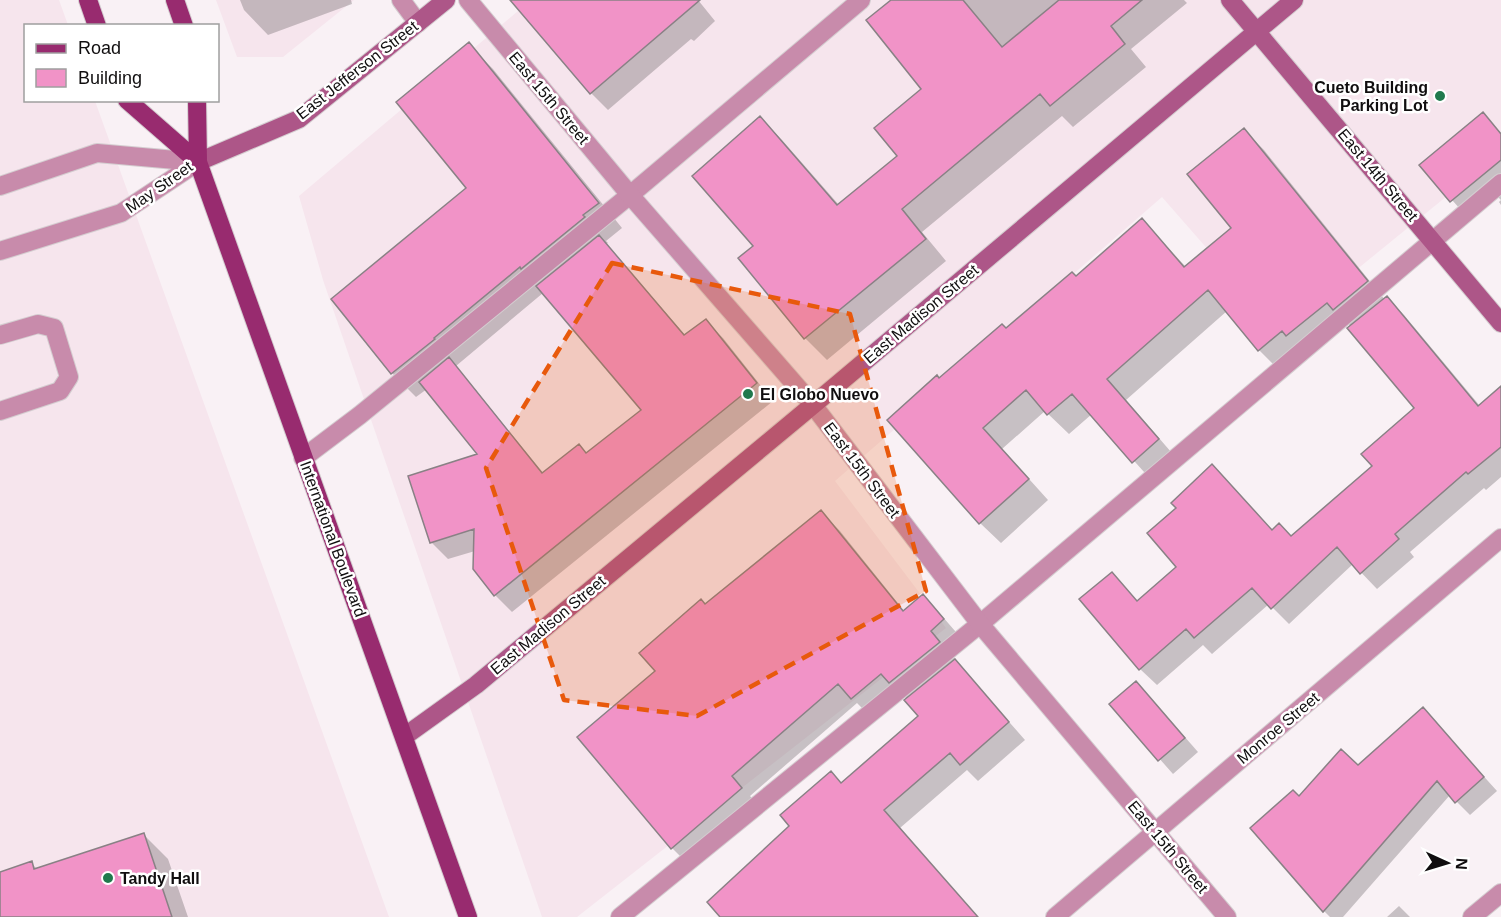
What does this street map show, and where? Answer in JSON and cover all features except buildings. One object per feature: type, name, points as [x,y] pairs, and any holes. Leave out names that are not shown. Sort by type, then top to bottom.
[{"type":"main road","points":[[88,0],[96,24]]},
{"type":"main road","points":[[175,0],[183,24]]},
{"type":"main road","name":"East Jefferson Street","points":[[198,162],[299,119],[446,0]]},
{"type":"main road","name":"East 14th Street","points":[[1230,0],[1501,322]]},
{"type":"main road","name":"East Madison Street","points":[[405,736],[476,685],[1294,0]]},
{"type":"main road","name":"International Boulevard","points":[[129,102],[198,162]]},
{"type":"main road","name":"International Boulevard","points":[[197,102],[198,162],[468,917]]},
{"type":"street","points":[[400,0],[418,23]]},
{"type":"street","name":"East 15th Street","points":[[468,0],[630,195],[813,405],[980,624],[1227,917]]},
{"type":"street","points":[[303,458],[360,415],[630,195],[861,0]]},
{"type":"street","name":"May Street","points":[[0,186],[97,153],[198,162]]},
{"type":"street","name":"May Street","points":[[0,251],[121,213],[198,162]]},
{"type":"street","points":[[620,917],[980,624],[1501,183]]},
{"type":"street","points":[[0,335],[38,324],[54,328],[69,377],[60,391],[0,411]]},
{"type":"street","name":"Monroe Street","points":[[1055,917],[1501,538]]},
{"type":"street","points":[[1472,917],[1501,893]]},
{"type":"highlighted area","points":[[612,263],[850,314],[926,591],[697,716],[564,700],[486,468]]},
{"type":"shaded area","points":[[0,0],[59,0],[68,24],[24,24],[24,102],[95,102],[389,917],[0,917]]},
{"type":"shaded area","points":[[216,0],[354,0],[283,57],[237,57]]},
{"type":"shaded area","points":[[531,0],[1501,0],[1501,152],[1280,332],[1162,197],[835,481],[946,628],[577,917],[542,917],[323,280],[299,196]]},
{"type":"place","name":"Cueto Building Parking Lot","points":[[1440,96]]},
{"type":"place","name":"El Globo Nuevo","points":[[748,394]]},
{"type":"place","name":"Tandy Hall","points":[[108,878]]}]
